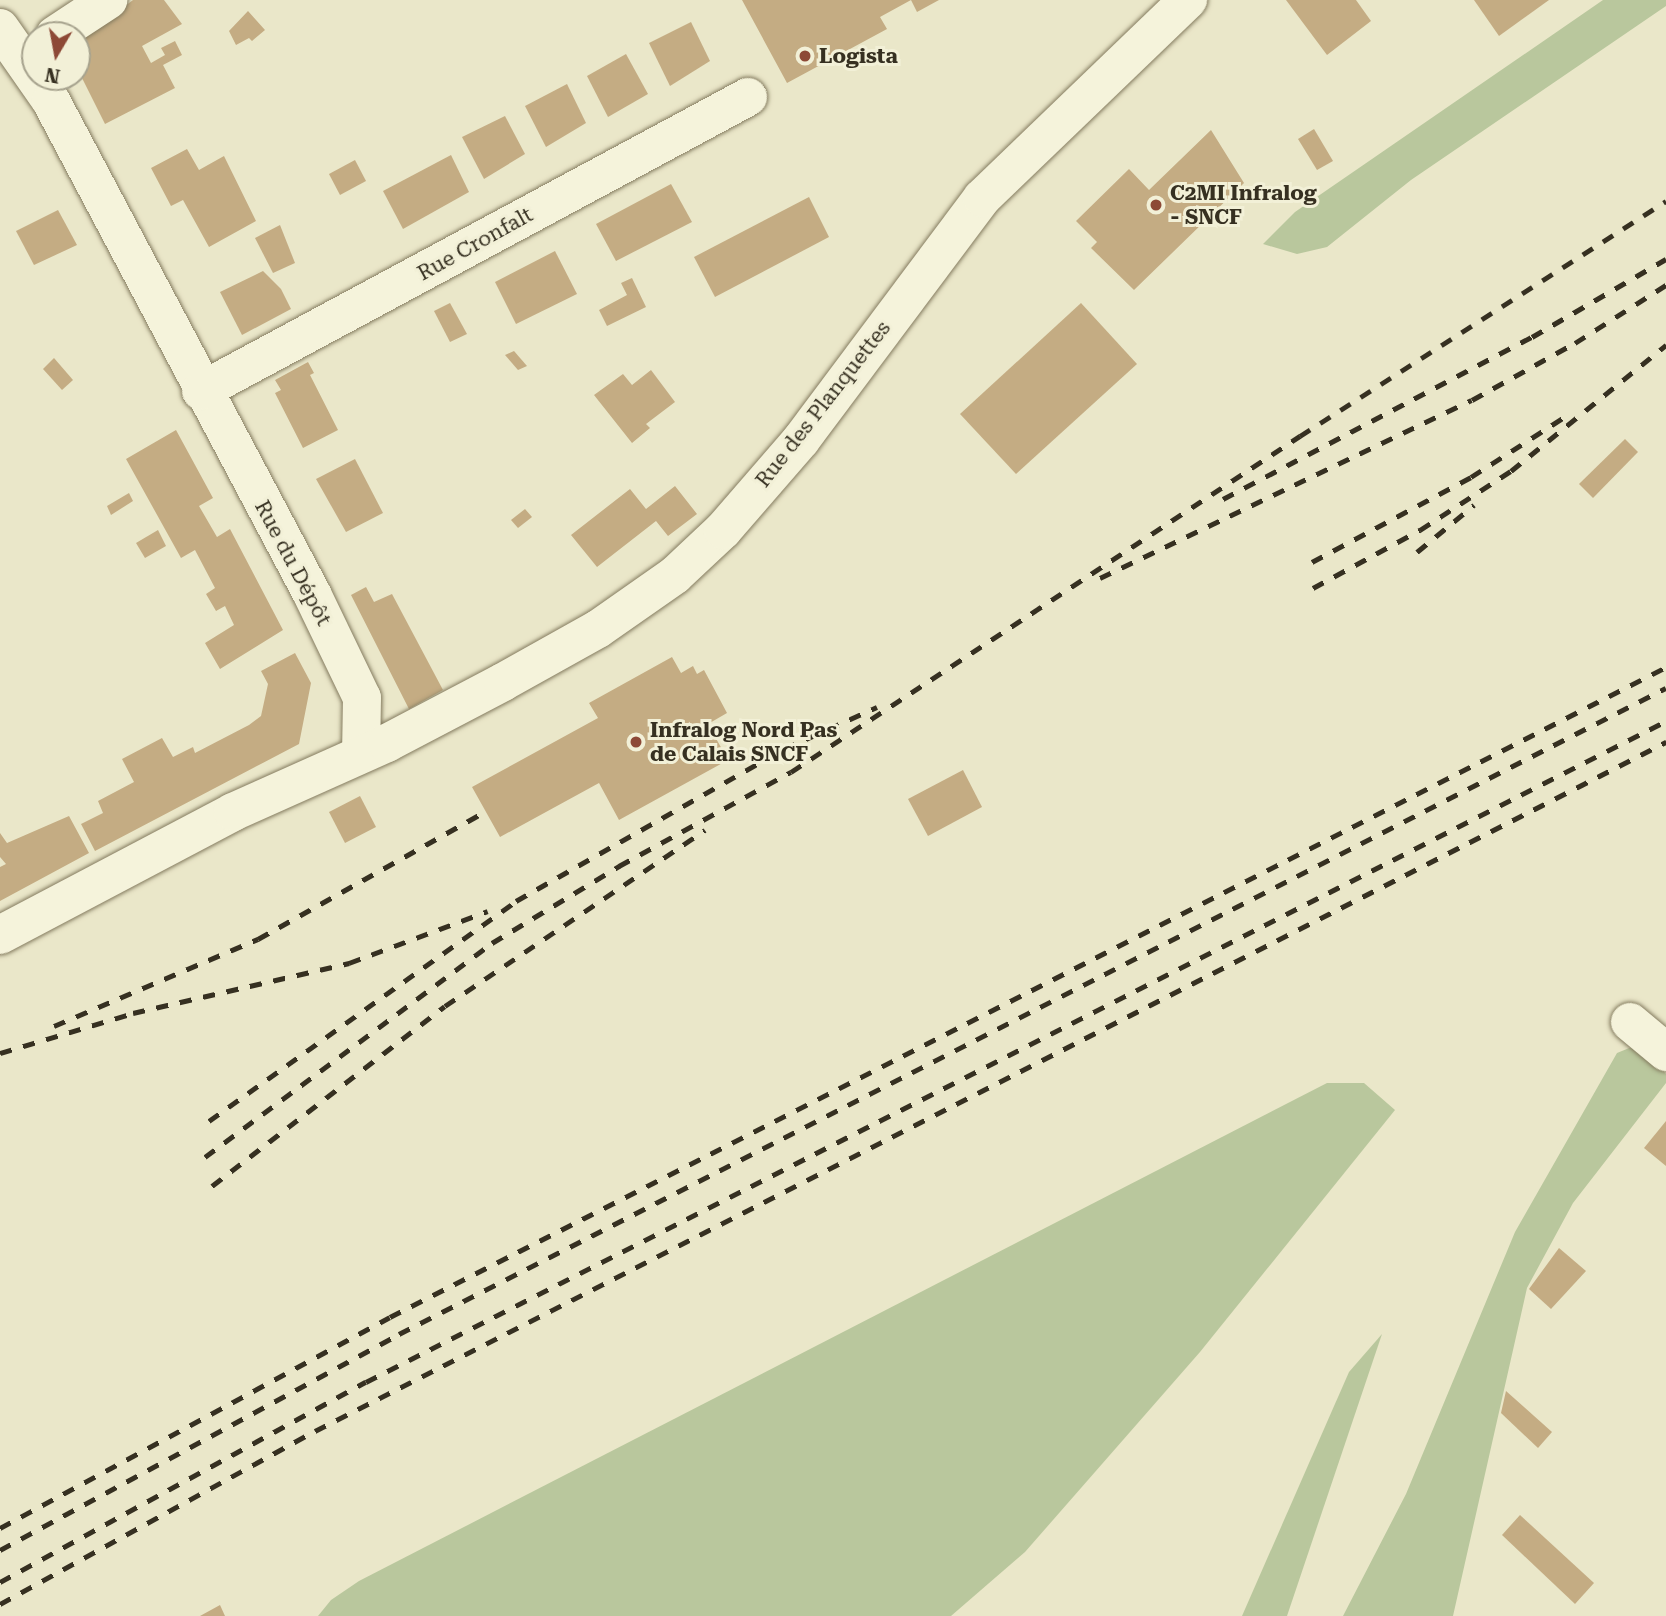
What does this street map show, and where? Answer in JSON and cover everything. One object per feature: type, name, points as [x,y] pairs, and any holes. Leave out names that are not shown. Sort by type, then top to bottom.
[{"type":"street","points":[[76,21],[108,0]]},
{"type":"street","name":"Rue des Planquettes","points":[[361,753],[598,629],[676,575],[723,530],[802,439],[982,198],[1188,0]]},
{"type":"street","name":"Rue du Dépôt","points":[[18,42],[201,391],[312,594],[362,698],[361,753]]},
{"type":"street","name":"Rue Cronfalt","points":[[201,391],[748,97]]},
{"type":"street","points":[[0,935],[233,812],[361,753]]},
{"type":"street","points":[[1630,1022],[1666,1052]]},
{"type":"green space","points":[[1603,0],[1666,0],[1666,6],[1411,180],[1327,247],[1297,254],[1263,244],[1295,212]]},
{"type":"green space","points":[[1639,1044],[1666,1074],[1666,1083],[1573,1203],[1527,1288],[1453,1616],[1343,1616],[1406,1494],[1515,1232],[1617,1053]]},
{"type":"green space","points":[[1327,1083],[1364,1083],[1395,1110],[1200,1352],[1025,1552],[951,1616],[318,1616],[331,1600],[359,1581]]},
{"type":"green space","points":[[1382,1334],[1287,1616],[1242,1616],[1349,1372]]},
{"type":"building","points":[[133,0],[164,0],[182,24],[142,46],[151,63],[165,55],[161,48],[175,41],[182,55],[163,65],[175,88],[105,124],[88,91],[91,91],[91,32]]},
{"type":"building","name":"Logista","points":[[742,0],[911,0],[880,17],[887,29],[787,83]]},
{"type":"building","name":"Logista","points":[[911,0],[939,0],[917,12]]},
{"type":"building","points":[[1286,0],[1356,0],[1371,21],[1327,55]]},
{"type":"building","points":[[1474,0],[1549,0],[1499,36]]},
{"type":"building","points":[[248,11],[265,30],[252,41],[249,38],[236,45],[229,31]]},
{"type":"building","points":[[691,22],[710,61],[670,86],[649,43]]},
{"type":"building","points":[[626,54],[648,94],[608,117],[587,76]]},
{"type":"building","points":[[567,84],[586,123],[546,147],[525,106]]},
{"type":"building","points":[[505,116],[525,154],[484,179],[462,137]]},
{"type":"building","points":[[1314,129],[1333,161],[1317,170],[1298,139]]},
{"type":"building","name":"C2MI Infralog - SNCF","points":[[1211,130],[1244,183],[1134,290],[1091,248],[1097,242],[1076,221],[1129,169],[1149,190]]},
{"type":"building","points":[[187,149],[199,170],[224,156],[256,221],[209,247],[183,200],[171,206],[151,168]]},
{"type":"building","points":[[451,155],[469,192],[403,229],[383,191]]},
{"type":"building","points":[[355,160],[366,181],[340,195],[329,174]]},
{"type":"building","points":[[671,184],[692,222],[616,261],[596,224]]},
{"type":"building","points":[[809,197],[829,237],[715,297],[694,257]]},
{"type":"building","points":[[58,210],[77,245],[34,265],[16,231]]},
{"type":"building","points":[[280,225],[295,263],[273,273],[255,238]]},
{"type":"building","points":[[555,251],[577,294],[516,324],[495,282]]},
{"type":"building","points":[[263,271],[281,289],[291,309],[242,335],[220,292]]},
{"type":"building","points":[[632,278],[646,307],[607,326],[599,310],[627,295],[621,283]]},
{"type":"building","points":[[450,303],[467,334],[450,342],[434,311]]},
{"type":"building","points":[[1081,303],[1137,364],[1016,474],[960,414]]},
{"type":"building","points":[[514,351],[527,366],[518,370],[505,355]]},
{"type":"building","points":[[54,358],[73,380],[62,390],[43,369]]},
{"type":"building","points":[[308,362],[314,373],[310,375],[338,430],[303,448],[275,393],[281,390],[275,380]]},
{"type":"building","points":[[651,370],[675,402],[646,424],[650,428],[632,443],[594,395],[623,374],[632,385]]},
{"type":"building","points":[[176,430],[213,498],[199,506],[217,537],[230,529],[283,630],[220,669],[205,643],[234,625],[225,606],[216,611],[206,594],[215,588],[195,550],[181,558],[126,459]]},
{"type":"building","points":[[1625,439],[1638,452],[1593,498],[1579,484]]},
{"type":"building","points":[[355,459],[383,513],[346,532],[316,479]]},
{"type":"building","points":[[675,486],[697,514],[668,536],[656,521],[597,567],[571,535],[630,489],[646,509]]},
{"type":"building","points":[[129,493],[133,501],[111,515],[107,506]]},
{"type":"building","points":[[525,509],[532,517],[518,528],[511,520]]},
{"type":"building","points":[[158,530],[166,546],[145,558],[136,543]]},
{"type":"building","points":[[366,587],[374,602],[392,594],[443,690],[409,709],[351,595]]},
{"type":"building","points":[[295,653],[311,683],[299,744],[95,851],[81,824],[103,813],[98,801],[134,782],[122,759],[162,738],[173,757],[193,747],[195,753],[249,725],[261,716],[268,684],[261,671]]},
{"type":"building","name":"Infralog Nord Pas de Calais SNCF","points":[[672,657],[681,673],[693,666],[697,674],[704,670],[727,713],[708,724],[728,760],[619,820],[599,783],[500,837],[472,787],[598,718],[589,703]]},
{"type":"building","points":[[963,770],[982,807],[928,836],[908,799]]},
{"type":"building","points":[[360,796],[376,827],[345,843],[329,812]]},
{"type":"building","points":[[69,816],[89,853],[0,901],[0,867],[6,864],[0,857],[0,833],[7,843]]},
{"type":"building","points":[[1666,1121],[1666,1166],[1644,1148]]},
{"type":"building","points":[[1559,1248],[1586,1271],[1551,1309],[1529,1289]]},
{"type":"building","points":[[1506,1391],[1552,1432],[1538,1448],[1501,1413]]},
{"type":"building","points":[[1520,1515],[1594,1583],[1575,1604],[1502,1535]]},
{"type":"building","points":[[220,1605],[225,1616],[200,1616]]},
{"type":"railway","points":[[205,1157],[492,943],[619,866],[791,772],[1300,436],[1666,201]]},
{"type":"railway","points":[[1223,499],[1532,337],[1666,259]]},
{"type":"railway","points":[[1100,578],[1472,400],[1575,343],[1666,285]]},
{"type":"railway","points":[[1313,588],[1420,530],[1511,471],[1666,345]]},
{"type":"railway","points":[[1312,562],[1471,477],[1566,416]]},
{"type":"railway","points":[[1417,552],[1474,505]]},
{"type":"railway","points":[[0,1528],[390,1317],[1666,667]]},
{"type":"railway","points":[[0,1550],[399,1334],[1666,688]]},
{"type":"railway","points":[[209,1121],[516,901],[784,749],[877,707]]},
{"type":"railway","points":[[0,1582],[366,1382],[1666,721]]},
{"type":"railway","points":[[0,1604],[315,1431],[1666,742]]},
{"type":"railway","points":[[54,1026],[258,939],[486,811]]},
{"type":"railway","points":[[212,1186],[445,1006],[705,830]]},
{"type":"railway","points":[[0,1053],[133,1013],[349,963],[488,911]]},
{"type":"place","name":"Logista","points":[[805,56]]},
{"type":"place","name":"C2MI Infralog - SNCF","points":[[1156,205]]},
{"type":"place","name":"Infralog Nord Pas de Calais SNCF","points":[[636,742]]}]
